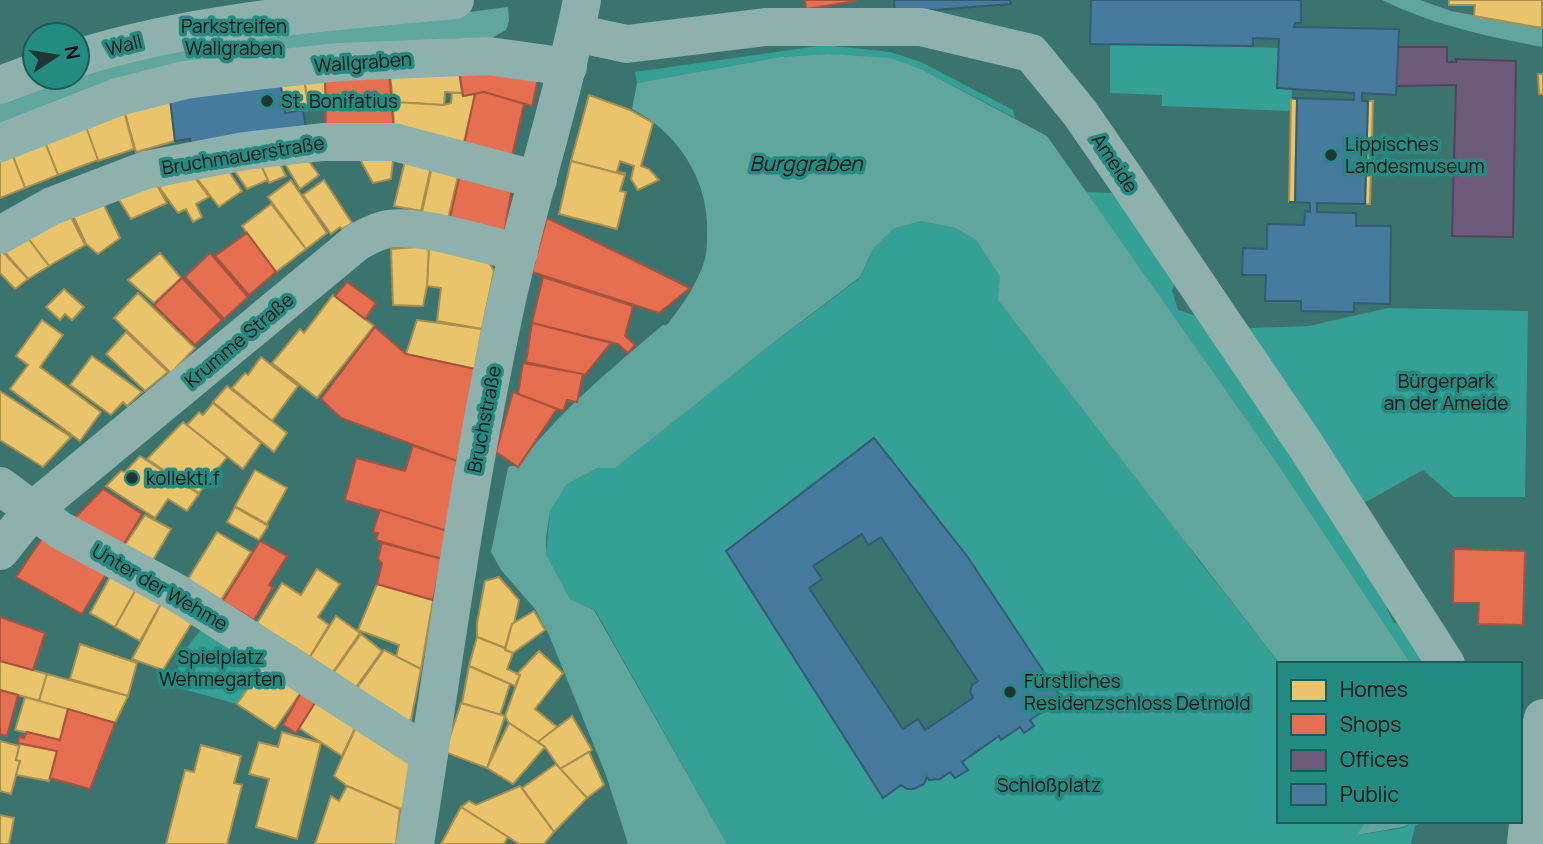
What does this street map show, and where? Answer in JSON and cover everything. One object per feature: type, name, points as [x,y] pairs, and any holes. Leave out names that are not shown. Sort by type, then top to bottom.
[{"type":"street","name":"Wall","points":[[91,53],[223,0]]},
{"type":"street","name":"Wall","points":[[91,30],[113,23],[239,21],[455,0]]},
{"type":"street","name":"Ameide","points":[[572,47],[627,44],[765,27],[921,27],[1031,53],[1080,113],[1129,184],[1306,446],[1445,662]]},
{"type":"street","name":"Wallgraben","points":[[0,143],[118,97],[185,80],[340,62],[477,56],[572,47]]},
{"type":"street","name":"Bruchstraße","points":[[415,844],[463,530],[503,317],[519,252],[523,176],[572,47]]},
{"type":"street","points":[[0,60],[21,53]]},
{"type":"street","points":[[0,85],[21,77]]},
{"type":"street","name":"Bruchmauerstraße","points":[[0,235],[52,206],[146,170],[245,151],[334,141],[394,142],[523,176]]},
{"type":"street","name":"Krumme Straße","points":[[0,551],[32,511],[357,242],[374,232],[398,228],[519,252]]},
{"type":"street","name":"Unter der Wehme","points":[[0,486],[60,530],[177,593],[429,755]]},
{"type":"street","points":[[1526,844],[1533,734]]},
{"type":"green space","points":[[1110,44],[1278,48],[1277,87],[1292,89],[1291,111],[1162,106],[1162,95],[1110,93]]},
{"type":"green space","points":[[825,45],[890,52],[921,62],[1013,110],[1015,118],[921,69],[828,54],[780,57],[637,83],[635,72]]},
{"type":"green space","points":[[1086,192],[1112,193],[1176,281],[1172,291],[1178,310],[1200,317],[1390,597],[1387,609],[1394,623],[1409,626],[1434,662],[1410,662],[1275,460]]},
{"type":"green space","name":"Schloßplatz","points":[[921,221],[955,228],[976,240],[1197,558],[1278,662],[1277,823],[1365,823],[1358,835],[1420,823],[1415,826],[1411,844],[727,844],[595,610],[570,599],[546,554],[550,511],[567,484],[598,468],[860,278],[873,249],[893,229]],"holes":[[[874,438],[967,556],[1030,720],[1024,732],[1020,727],[1002,739],[999,736],[962,762],[967,770],[956,778],[950,772],[927,777],[924,784],[918,787],[910,789],[901,785],[883,797],[726,552]]]},
{"type":"green space","name":"Bürgerpark an der Ameide","points":[[1388,308],[1528,311],[1525,497],[1454,497],[1423,470],[1348,512],[1227,329],[1309,326]]},
{"type":"green space","name":"Spielplatz Wehmegarten","points":[[206,623],[263,666],[237,704],[179,688],[170,677],[190,654],[185,650]]},
{"type":"water","points":[[1382,0],[1420,0],[1451,11],[1542,28],[1542,47],[1440,23]]},
{"type":"water","points":[[508,7],[509,21],[506,30],[483,43],[466,42],[461,38],[285,51],[0,123],[0,99],[24,91],[91,91],[91,69],[148,53]]},
{"type":"water","name":"Burggraben","points":[[828,54],[890,58],[921,69],[1047,136],[1275,460],[1410,662],[1278,662],[998,300],[1000,276],[976,240],[955,228],[921,221],[893,229],[873,249],[860,277],[615,468],[598,468],[567,484],[550,511],[546,554],[570,599],[594,610],[727,844],[628,844],[606,775],[549,635],[535,609],[501,570],[491,552],[508,468],[518,466],[550,427],[586,391],[663,325],[667,325],[694,286],[705,259],[707,242],[703,195],[688,160],[676,145],[649,119],[632,109],[637,83],[780,57]]},
{"type":"water","points":[[1365,823],[1411,823],[1403,827],[1357,835]]},
{"type":"building: Homes","points":[[1449,0],[1542,0],[1542,28],[1474,16],[1475,5],[1449,5]]},
{"type":"building: Homes","points":[[458,63],[462,93],[445,92],[444,105],[393,102],[389,65]]},
{"type":"building: Homes","points":[[325,72],[326,108],[309,110],[303,73]]},
{"type":"building: Homes","points":[[1538,74],[1543,74],[1543,94],[1539,94]]},
{"type":"building: Homes","points":[[279,76],[304,79],[309,110],[285,113]]},
{"type":"building: Homes","points":[[169,90],[175,141],[136,152],[122,103]]},
{"type":"building: Homes","points":[[452,93],[462,93],[463,96],[475,94],[462,151],[394,134],[393,102],[444,105],[451,103]]},
{"type":"building: Homes","points":[[589,95],[630,110],[653,123],[641,166],[649,169],[659,180],[638,190],[631,179],[634,166],[620,161],[617,172],[625,175],[571,161]]},
{"type":"building: Homes","points":[[1291,99],[1297,99],[1295,202],[1289,202]]},
{"type":"building: Homes","points":[[1368,101],[1373,101],[1370,204],[1365,204]]},
{"type":"building: Homes","points":[[122,103],[134,149],[98,161],[82,116]]},
{"type":"building: Homes","points":[[82,116],[98,160],[58,175],[41,132]]},
{"type":"building: Homes","points":[[41,132],[58,175],[25,188],[9,146]]},
{"type":"building: Homes","points":[[9,146],[25,188],[0,198],[0,149]]},
{"type":"building: Homes","points":[[353,147],[394,151],[391,179],[373,183]]},
{"type":"building: Homes","points":[[407,153],[433,158],[421,211],[394,206]]},
{"type":"building: Homes","points":[[275,154],[286,176],[269,183],[257,157]]},
{"type":"building: Homes","points":[[279,154],[305,156],[319,175],[300,189]]},
{"type":"building: Homes","points":[[257,157],[268,180],[247,189],[229,163]]},
{"type":"building: Homes","points":[[571,161],[625,175],[620,191],[626,192],[617,229],[559,214]]},
{"type":"building: Homes","points":[[433,162],[460,168],[447,223],[422,212]]},
{"type":"building: Homes","points":[[224,164],[242,191],[219,207],[192,172]]},
{"type":"building: Homes","points":[[190,171],[209,197],[196,204],[202,217],[193,222],[186,209],[178,213],[159,187]]},
{"type":"building: Homes","points":[[154,180],[167,203],[131,219],[116,195]]},
{"type":"building: Homes","points":[[291,180],[327,233],[306,249],[268,197]]},
{"type":"building: Homes","points":[[324,180],[352,223],[331,234],[303,195]]},
{"type":"building: Homes","points":[[100,197],[120,238],[98,254],[86,244],[71,211]]},
{"type":"building: Homes","points":[[271,204],[306,249],[276,272],[242,226]]},
{"type":"building: Homes","points":[[68,211],[85,245],[49,266],[26,236]]},
{"type":"building: Homes","points":[[25,234],[49,266],[28,279],[2,249]]},
{"type":"building: Homes","points":[[429,246],[488,261],[494,271],[482,329],[437,321],[441,288],[427,286]]},
{"type":"building: Homes","points":[[429,246],[423,306],[393,305],[391,249]]},
{"type":"building: Homes","points":[[0,249],[28,279],[15,289],[0,273]]},
{"type":"building: Homes","points":[[160,253],[181,278],[154,303],[128,280]]},
{"type":"building: Homes","points":[[64,289],[84,307],[72,320],[65,314],[60,320],[46,307]]},
{"type":"building: Homes","points":[[138,293],[195,348],[171,373],[114,318]]},
{"type":"building: Homes","points":[[333,295],[374,326],[317,398],[272,363],[300,329],[304,333]]},
{"type":"building: Homes","points":[[42,320],[63,335],[40,367],[101,412],[80,441],[10,389],[28,365],[16,356]]},
{"type":"building: Homes","points":[[417,320],[482,329],[475,369],[406,354]]},
{"type":"building: Homes","points":[[126,332],[168,372],[145,391],[106,354]]},
{"type":"building: Homes","points":[[92,356],[142,392],[127,406],[123,402],[111,415],[70,385]]},
{"type":"building: Homes","points":[[261,357],[298,386],[272,421],[232,388],[245,373],[248,375]]},
{"type":"building: Homes","points":[[227,386],[287,433],[274,452],[213,402]]},
{"type":"building: Homes","points":[[0,391],[71,437],[43,467],[0,440]]},
{"type":"building: Homes","points":[[213,403],[261,443],[243,469],[187,425],[199,412],[203,415]]},
{"type":"building: Homes","points":[[183,422],[227,457],[199,493],[147,459]]},
{"type":"building: Homes","points":[[140,456],[199,494],[187,511],[168,499],[155,518],[106,486]]},
{"type":"building: Homes","points":[[255,470],[287,488],[267,524],[235,506]]},
{"type":"building: Homes","points":[[235,507],[268,526],[259,540],[227,522]]},
{"type":"building: Homes","points":[[145,515],[171,529],[149,567],[120,552]]},
{"type":"building: Homes","points":[[217,532],[251,552],[221,600],[188,579]]},
{"type":"building: Homes","points":[[317,569],[340,584],[318,617],[329,625],[310,657],[257,623],[282,583],[301,595]]},
{"type":"building: Homes","points":[[114,570],[139,584],[115,627],[90,613]]},
{"type":"building: Homes","points":[[499,577],[519,600],[505,648],[477,637],[485,581]]},
{"type":"building: Homes","points":[[139,584],[164,598],[140,641],[115,627]]},
{"type":"building: Homes","points":[[377,584],[433,600],[421,669],[396,657],[399,645],[358,630]]},
{"type":"building: Homes","points":[[164,598],[196,616],[163,670],[132,659]]},
{"type":"building: Homes","points":[[534,611],[545,630],[513,653],[505,650],[512,624]]},
{"type":"building: Homes","points":[[336,616],[360,633],[333,672],[310,657]]},
{"type":"building: Homes","points":[[361,634],[382,651],[356,687],[334,672]]},
{"type":"building: Homes","points":[[477,637],[513,653],[507,669],[520,675],[515,686],[469,666]]},
{"type":"building: Homes","points":[[80,644],[137,663],[128,696],[70,679]]},
{"type":"building: Homes","points":[[384,650],[421,669],[411,720],[404,722],[357,688]]},
{"type":"building: Homes","points":[[539,651],[563,673],[535,709],[557,727],[538,742],[509,723],[505,716],[520,675],[517,674]]},
{"type":"building: Homes","points":[[0,661],[47,674],[39,701],[0,690]]},
{"type":"building: Homes","points":[[263,666],[302,691],[275,729],[237,704]]},
{"type":"building: Homes","points":[[469,666],[510,684],[500,715],[462,703]]},
{"type":"building: Homes","points":[[47,674],[128,696],[115,723],[39,701]]},
{"type":"building: Homes","points":[[25,697],[68,709],[60,740],[15,730]]},
{"type":"building: Homes","points":[[316,701],[355,728],[342,756],[299,728]]},
{"type":"building: Homes","points":[[461,703],[505,716],[487,768],[445,752]]},
{"type":"building: Homes","points":[[572,716],[592,750],[560,769],[545,747],[538,742]]},
{"type":"building: Homes","points":[[509,723],[545,747],[513,784],[487,768]]},
{"type":"building: Homes","points":[[356,727],[418,765],[403,808],[347,786],[334,776]]},
{"type":"building: Homes","points":[[282,732],[321,743],[297,839],[256,827],[269,779],[249,774],[259,742],[278,747]]},
{"type":"building: Homes","points":[[0,741],[19,746],[16,760],[20,761],[11,794],[0,791]]},
{"type":"building: Homes","points":[[20,744],[57,751],[49,781],[16,775],[20,761],[16,760]]},
{"type":"building: Homes","points":[[201,745],[241,756],[234,783],[242,785],[227,844],[166,844],[185,770],[194,772]]},
{"type":"building: Homes","points":[[589,752],[604,785],[587,798],[560,769]]},
{"type":"building: Homes","points":[[556,764],[587,798],[554,832],[522,788]]},
{"type":"building: Homes","points":[[347,786],[400,809],[396,844],[315,844],[331,796],[339,801]]},
{"type":"building: Homes","points":[[520,786],[554,832],[544,844],[519,844],[461,807],[469,801],[476,805]]},
{"type":"building: Homes","points":[[461,807],[508,837],[504,844],[441,844]]},
{"type":"building: Homes","points":[[0,815],[14,818],[9,844],[0,844]]},
{"type":"building: Shops","points":[[805,0],[856,0],[856,1],[806,9]]},
{"type":"building: Shops","points":[[458,63],[538,79],[532,106],[484,92],[463,96]]},
{"type":"building: Shops","points":[[389,69],[394,134],[326,134],[325,72]]},
{"type":"building: Shops","points":[[484,92],[524,104],[510,165],[462,154],[475,94]]},
{"type":"building: Shops","points":[[462,166],[513,181],[503,240],[448,226]]},
{"type":"building: Shops","points":[[547,218],[690,288],[659,313],[532,272]]},
{"type":"building: Shops","points":[[247,233],[276,272],[249,295],[215,256]]},
{"type":"building: Shops","points":[[210,253],[248,297],[224,319],[185,277]]},
{"type":"building: Shops","points":[[543,277],[633,306],[625,336],[635,345],[628,353],[618,344],[532,323]]},
{"type":"building: Shops","points":[[182,278],[222,320],[195,345],[154,305]]},
{"type":"building: Shops","points":[[347,282],[376,303],[365,319],[335,296]]},
{"type":"building: Shops","points":[[532,323],[611,343],[585,375],[526,362]]},
{"type":"building: Shops","points":[[375,327],[406,354],[475,369],[457,461],[341,418],[321,399]]},
{"type":"building: Shops","points":[[523,363],[583,374],[577,402],[567,400],[563,411],[518,394]]},
{"type":"building: Shops","points":[[513,392],[557,409],[518,467],[496,452]]},
{"type":"building: Shops","points":[[413,446],[457,461],[447,531],[345,500],[356,458],[405,471]]},
{"type":"building: Shops","points":[[103,489],[142,514],[119,552],[67,526]]},
{"type":"building: Shops","points":[[380,510],[447,531],[442,559],[376,540],[378,533],[373,532]]},
{"type":"building: Shops","points":[[47,531],[109,569],[82,614],[16,577]]},
{"type":"building: Shops","points":[[260,541],[287,556],[269,585],[273,587],[254,620],[223,601]]},
{"type":"building: Shops","points":[[382,543],[442,559],[433,600],[377,584],[382,563],[378,559]]},
{"type":"building: Shops","points":[[1454,549],[1525,551],[1523,625],[1478,624],[1479,603],[1453,603]]},
{"type":"building: Shops","points":[[0,617],[45,633],[33,670],[0,661]]},
{"type":"building: Shops","points":[[0,690],[18,695],[7,736],[0,734]]},
{"type":"building: Shops","points":[[302,691],[316,701],[296,733],[283,725]]},
{"type":"building: Shops","points":[[68,709],[115,723],[90,789],[50,778],[57,751],[18,743],[19,737],[24,738],[27,732],[60,740]]},
{"type":"building: Offices","points":[[1398,47],[1447,47],[1447,62],[1456,62],[1456,59],[1516,61],[1513,237],[1452,236],[1456,85],[1396,86]]},
{"type":"building: Public","points":[[894,0],[1010,0],[1011,4],[895,13]]},
{"type":"building: Public","name":"Lippisches Landesmuseum","points":[[1091,0],[1301,0],[1301,23],[1295,23],[1294,27],[1399,29],[1396,95],[1362,93],[1362,101],[1368,101],[1365,204],[1317,203],[1317,212],[1356,213],[1356,226],[1391,226],[1390,304],[1354,303],[1354,312],[1301,311],[1301,301],[1265,301],[1266,275],[1242,275],[1243,248],[1267,249],[1267,224],[1304,225],[1305,211],[1310,212],[1310,203],[1289,202],[1295,202],[1297,99],[1292,98],[1354,100],[1354,93],[1277,88],[1279,39],[1253,38],[1253,46],[1090,44]]},
{"type":"building: Public","points":[[279,73],[285,113],[303,110],[307,133],[191,151],[190,139],[175,141],[169,90]]},
{"type":"building: Public","name":"Fürstliches Residenzschloss Detmold","points":[[874,438],[967,556],[1062,699],[1030,720],[1034,726],[1024,733],[1020,727],[1001,740],[999,736],[962,762],[968,770],[955,778],[950,772],[940,779],[929,780],[927,777],[924,784],[914,789],[901,785],[883,798],[726,551]],"holes":[[[862,534],[868,545],[881,537],[978,681],[972,685],[970,692],[973,698],[925,730],[918,719],[903,729],[809,588],[822,579],[813,566]]]},
{"type":"place","name":"St. Bonifatius","points":[[267,101]]},
{"type":"place","name":"Lippisches Landesmuseum","points":[[1331,155]]},
{"type":"place","name":"kollekti.f","points":[[132,478]]},
{"type":"place","name":"Fürstliches Residenzschloss Detmold","points":[[1010,692]]},
{"type":"park label","name":"Parkstreifen Wallgraben","points":[[234,37]]}]
